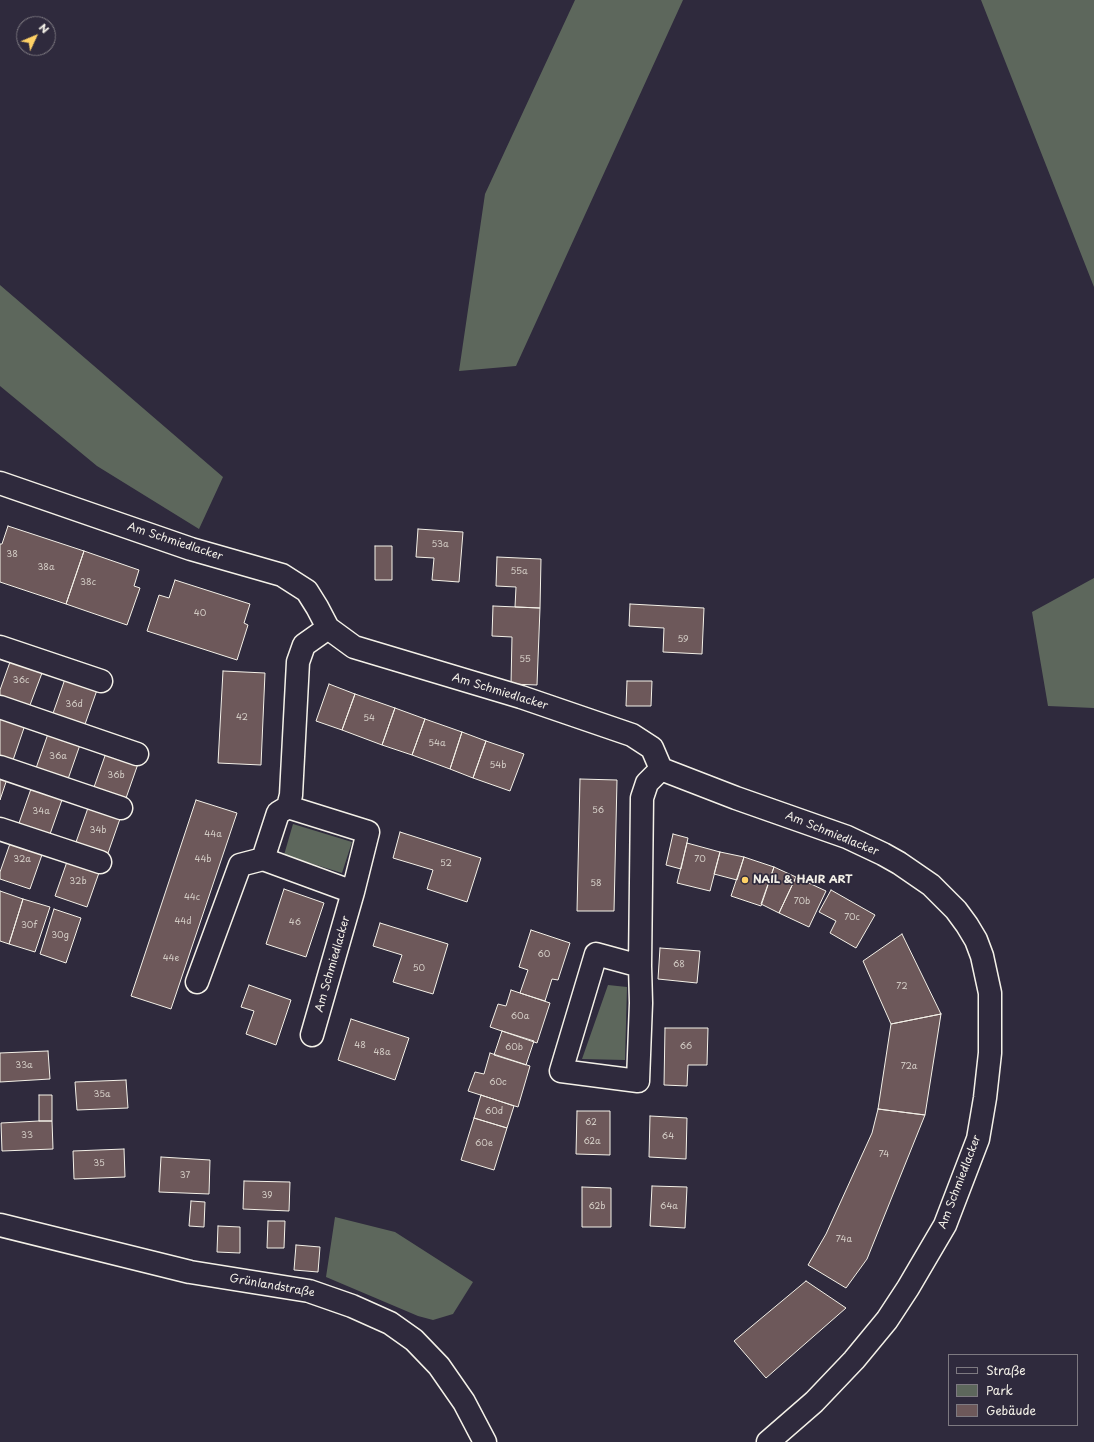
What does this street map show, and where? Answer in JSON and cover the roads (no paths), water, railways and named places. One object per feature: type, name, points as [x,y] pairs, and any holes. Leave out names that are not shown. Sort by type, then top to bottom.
[{"type":"street","name":"Am Schmiedlacker","points":[[0,483],[191,549],[282,575],[307,591],[328,628],[354,647],[521,697],[632,735],[652,748],[661,769],[736,798],[847,837],[899,863],[931,885],[956,910],[976,940],[987,975],[990,993],[990,1053],[978,1140],[945,1225],[908,1288],[887,1320],[854,1360],[814,1402],[768,1442]]},
{"type":"street","points":[[262,859],[278,814],[288,807],[291,795],[298,662],[304,645],[328,628]]},
{"type":"street","points":[[0,647],[101,681]]},
{"type":"street","points":[[0,707],[137,754]]},
{"type":"street","points":[[0,767],[121,808]]},
{"type":"street","points":[[640,966],[596,954],[561,1071],[638,1081],[641,1003],[642,798],[647,782],[661,769]]},
{"type":"street","name":"Am Schmiedlacker","points":[[288,807],[368,832],[353,892],[312,1035]]},
{"type":"street","points":[[0,829],[100,862]]},
{"type":"street","points":[[197,982],[240,864],[262,859],[353,892]]},
{"type":"street","name":"Grünlandstraße","points":[[0,1225],[190,1272],[309,1291],[358,1309],[390,1323],[414,1340],[439,1366],[464,1402],[485,1442]]},
{"type":"place","name":"NAIL & HAIR ART","points":[[745,880]]}]
